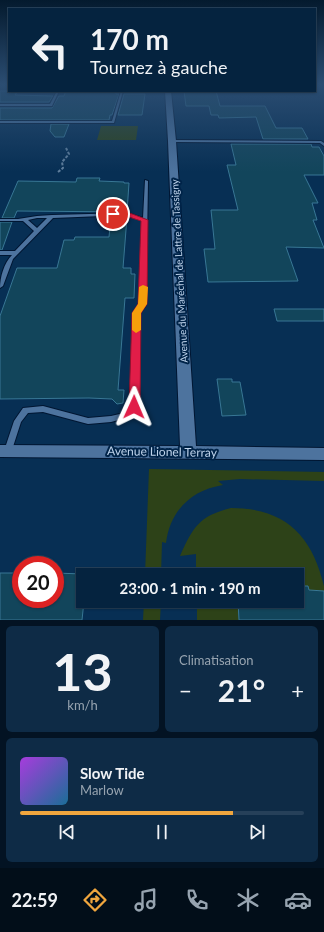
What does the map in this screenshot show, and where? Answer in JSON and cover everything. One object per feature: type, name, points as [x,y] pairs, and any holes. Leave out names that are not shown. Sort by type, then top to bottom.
[{"type":"street","name":"Avenue du Maréchal de Lattre de Tassigny","points":[[170,114],[188,452]]},
{"type":"street","name":"Avenue Lionel Terray","points":[[4,451],[324,454]]},
{"type":"lane","points":[[0,122],[113,122],[115,114]]},
{"type":"lane","points":[[172,141],[321,142],[324,145]]},
{"type":"lane","points":[[4,451],[18,421],[26,410],[43,409],[88,421],[111,419],[126,415],[134,407],[137,313],[143,304],[146,181]]},
{"type":"lane","points":[[0,220],[52,216],[127,214],[145,220]]},
{"type":"lane","points":[[0,286],[11,259],[52,216]]},
{"type":"lane","points":[[24,219],[37,231]]},
{"type":"lane","points":[[0,253],[17,253]]},
{"type":"path","points":[[58,172],[63,168],[62,162],[69,154],[66,148]]},
{"type":"green space","points":[[101,126],[138,126],[136,140],[97,140]]},
{"type":"green space","points":[[149,469],[324,472],[324,481],[240,479],[218,481],[223,485],[201,492],[192,497],[177,512],[168,532],[166,543],[162,542],[161,568],[145,568]]},
{"type":"green space","points":[[231,508],[250,509],[267,513],[281,519],[304,539],[319,568],[324,586],[324,591],[318,591],[315,620],[308,586],[304,586],[304,568],[196,568],[196,554],[180,556],[189,537],[198,524],[204,519],[220,511]]},
{"type":"green space","points":[[144,608],[161,608],[160,620],[143,620]]},
{"type":"green space","points":[[197,608],[238,608],[239,620],[197,620]]},
{"type":"building","points":[[0,114],[112,114],[110,115],[109,120],[0,120]]},
{"type":"building","points":[[118,114],[142,114],[142,115]]},
{"type":"building","points":[[269,114],[276,128],[302,128],[308,139],[263,139],[256,117],[219,118],[218,115],[211,115]]},
{"type":"building","points":[[51,124],[69,124],[64,137],[55,137],[50,131]]},
{"type":"building","points":[[231,144],[311,144],[312,147],[319,147],[324,156],[324,175],[304,175],[318,203],[312,203],[317,220],[313,220],[324,248],[286,247],[298,281],[208,282],[204,249],[215,249],[211,210],[238,210],[227,165],[236,165]]},
{"type":"building","points":[[77,178],[100,178],[99,181],[129,183],[127,212],[17,211],[14,218],[2,218],[18,181],[76,182]]},
{"type":"building","points":[[111,217],[127,217],[123,268],[131,268],[131,274],[135,274],[134,298],[125,298],[118,390],[124,390],[123,403],[117,404],[112,399],[89,398],[0,399],[0,316],[17,268],[57,268],[64,240],[74,240],[75,237],[109,237]]},
{"type":"building","points":[[0,222],[12,222],[2,250],[0,250]]},
{"type":"building","points":[[274,309],[324,309],[324,321],[277,321]]},
{"type":"building","points":[[217,379],[232,379],[232,382],[240,382],[246,415],[222,416]]},
{"type":"building","points":[[0,573],[12,573],[12,608],[64,608],[64,573],[76,574],[76,608],[83,608],[82,620],[0,620]]},
{"type":"building","points":[[304,586],[308,586],[309,590],[324,591],[324,620],[239,620],[238,608],[304,608]]},
{"type":"slow traffic","points":[[136,330],[137,313],[143,304],[143,287]]},
{"type":"route","points":[[113,214],[127,214],[145,220],[143,304],[137,313],[134,407]]}]
